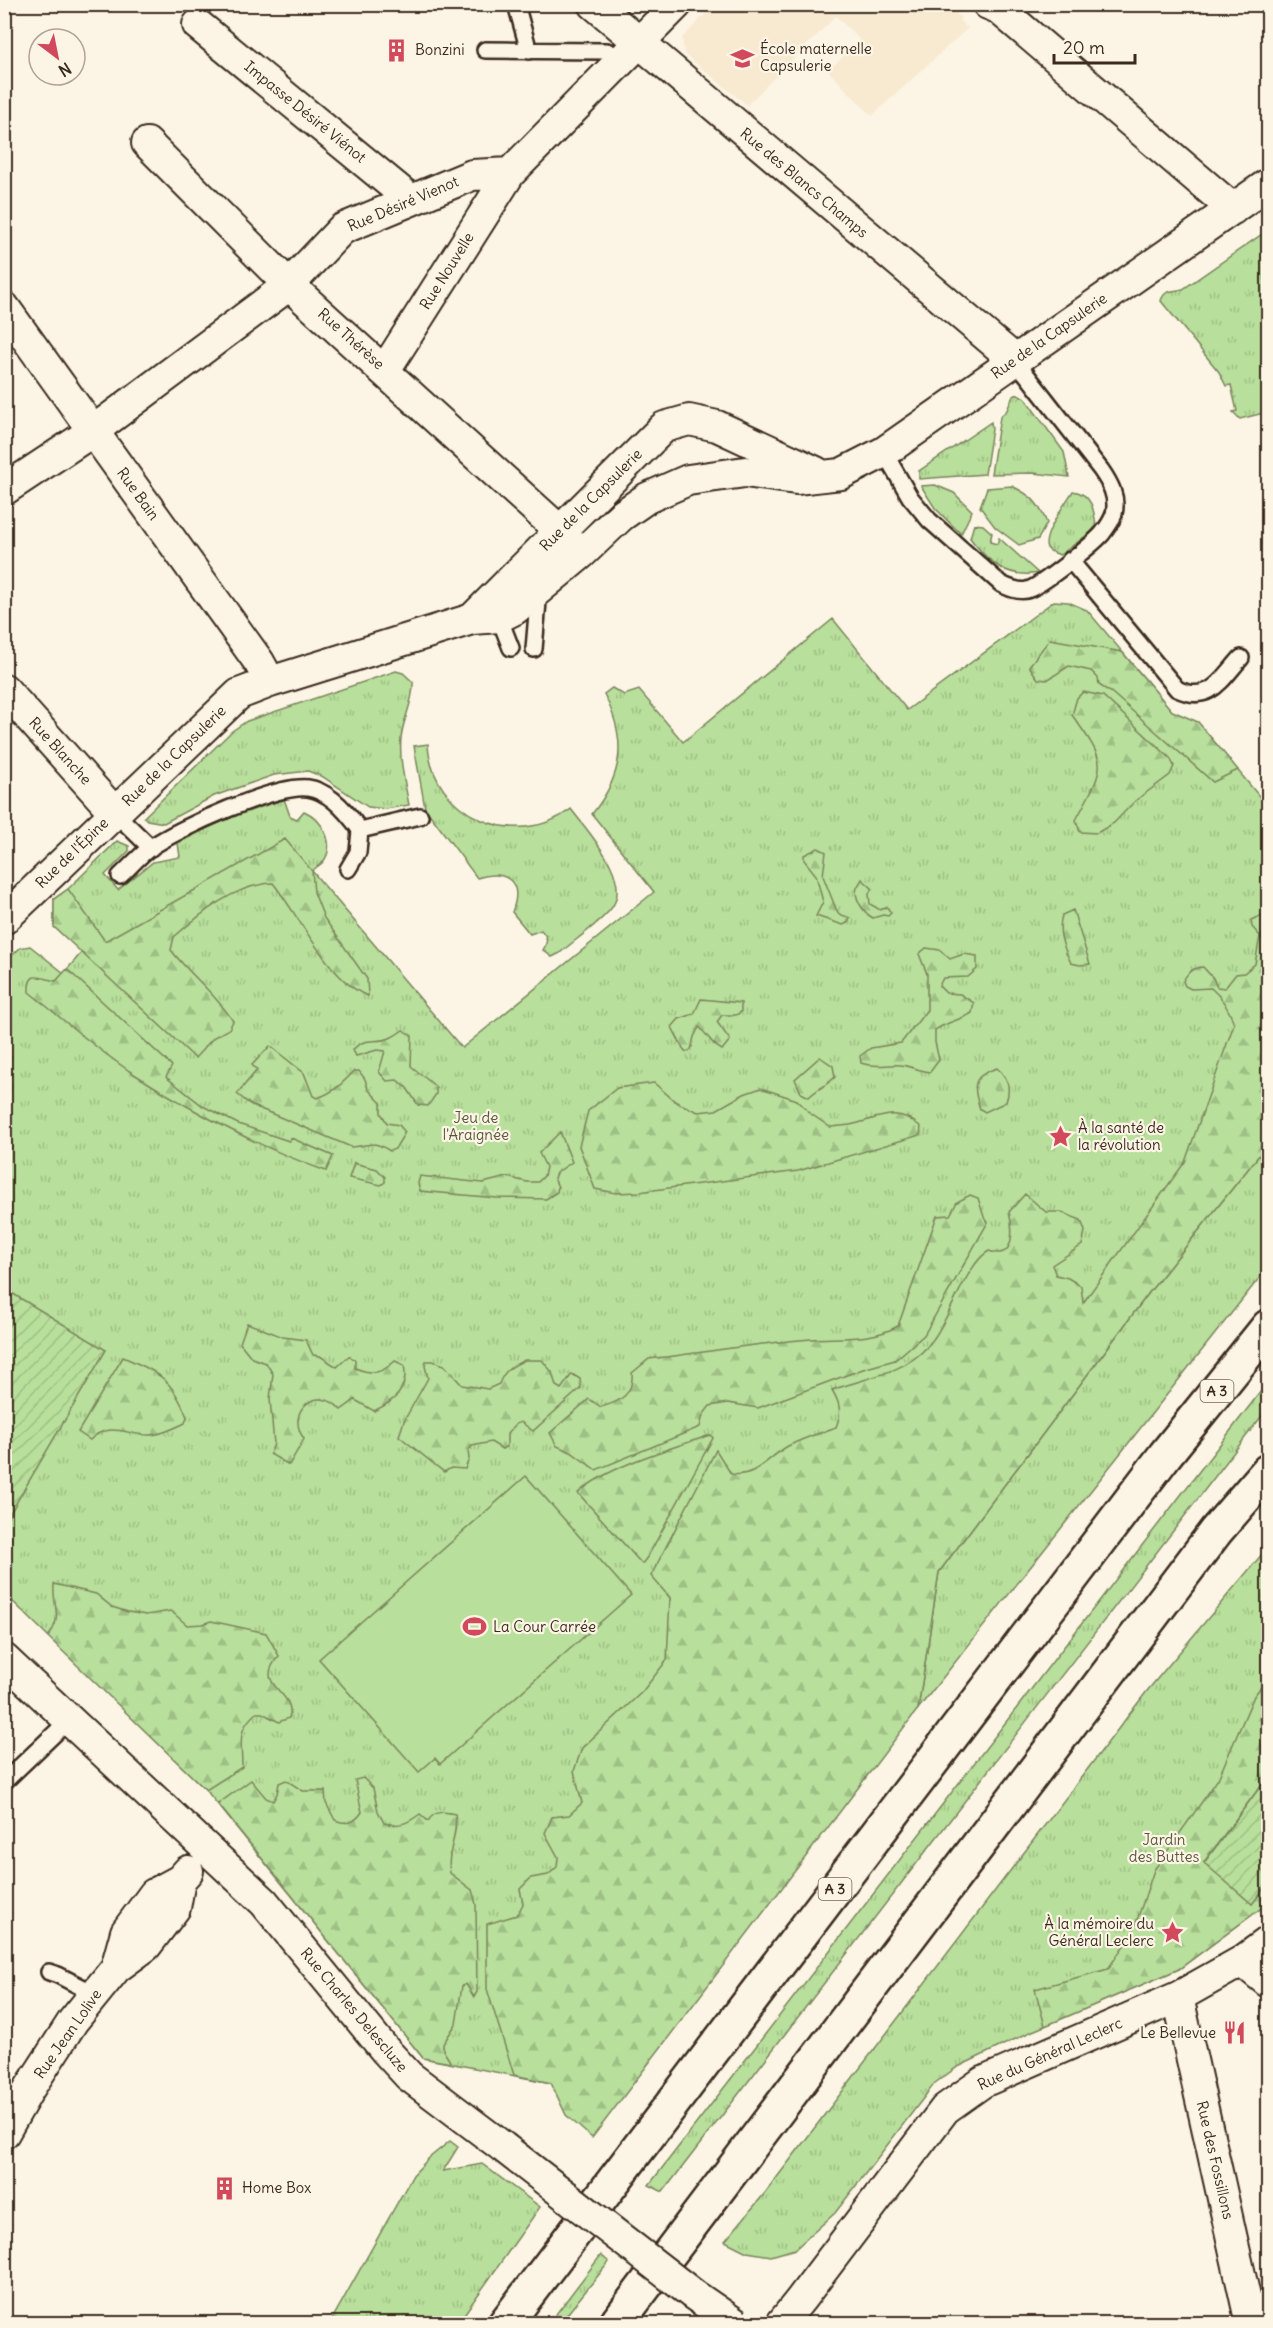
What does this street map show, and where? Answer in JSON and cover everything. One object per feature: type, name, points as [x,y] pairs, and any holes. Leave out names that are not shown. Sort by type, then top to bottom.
[{"type":"highway","name":"A 3","points":[[505,2324],[1165,1455],[1269,1327]]},
{"type":"highway","points":[[616,2324],[1216,1531],[1269,1471]]},
{"type":"street","name":"Rue des Blancs Champs","points":[[594,4],[630,50],[1015,360]]},
{"type":"street","points":[[510,173],[677,4]]},
{"type":"street","points":[[988,4],[998,8],[1233,209]]},
{"type":"street","name":"Impasse Désiré Viénot","points":[[198,25],[411,200]]},
{"type":"street","name":"Rue Thérèse","points":[[147,143],[289,285],[560,531],[581,554]]},
{"type":"street","name":"Rue Désiré Vienot","points":[[4,490],[93,431],[289,285],[342,229],[472,175],[510,173]]},
{"type":"street","name":"Rue Nouvelle","points":[[385,370],[510,173]]},
{"type":"street","name":"Rue de la Capsulerie","points":[[115,813],[239,694],[270,682],[515,609],[581,554],[621,516],[647,498],[688,480],[745,472],[796,479],[841,474],[884,452],[1269,184]]},
{"type":"street","name":"Rue Bain","points":[[4,307],[259,662],[270,682]]},
{"type":"street","name":"Rue de la Capsulerie","points":[[486,618],[492,601],[664,427],[689,420],[717,426],[824,476]]},
{"type":"street","name":"Rue Blanche","points":[[4,689],[115,813]]},
{"type":"street","name":"Rue de l'Épine","points":[[4,919],[115,813]]},
{"type":"street","name":"Rue Charles Delescluze","points":[[4,1659],[264,1902],[409,2076],[694,2295],[736,2324]]},
{"type":"street","name":"Rue Jean Lolive","points":[[4,2133],[35,2079],[74,2021],[116,1968],[126,1932],[154,1894],[180,1880],[210,1850]]},
{"type":"street","name":"Rue du Général Leclerc","points":[[781,2324],[945,2109],[983,2082],[1178,1997],[1242,1961],[1269,1942]]},
{"type":"street","points":[[1242,1961],[1269,1982]]},
{"type":"street","name":"Rue des Fossillons","points":[[1178,1997],[1251,2324]]},
{"type":"lane","points":[[516,4],[529,51]]},
{"type":"lane","points":[[485,50],[630,50]]},
{"type":"lane","points":[[884,452],[910,497],[929,520],[1000,584],[1013,590],[1028,590],[1043,582],[1102,534],[1114,514],[1115,499],[1111,484],[1101,470],[1015,360]]},
{"type":"lane","points":[[1070,560],[1177,689],[1190,695],[1208,692],[1241,658]]},
{"type":"lane","points":[[534,650],[539,590]]},
{"type":"lane","points":[[486,618],[511,648]]},
{"type":"lane","points":[[120,876],[151,848],[222,812],[291,788],[310,788],[328,797],[349,815],[360,830],[358,852],[348,869]]},
{"type":"lane","points":[[115,813],[151,848]]},
{"type":"lane","points":[[360,830],[420,816]]},
{"type":"lane","points":[[4,1782],[70,1719]]},
{"type":"lane","points":[[50,1972],[95,1994]]},
{"type":"shaded area","name":"École maternelle Capsulerie","points":[[715,4],[948,5],[968,28],[872,116],[828,71],[860,40],[836,16],[747,105],[684,54],[682,38]]},
{"type":"green space","points":[[1268,230],[1268,412],[1240,419],[1233,412],[1237,411],[1231,385],[1226,386],[1219,372],[1161,301],[1164,294],[1183,289]]},
{"type":"green space","points":[[1018,394],[1025,398],[1064,452],[1069,477],[1033,473],[991,474],[1000,417],[1007,410],[1013,396]]},
{"type":"green space","points":[[991,422],[985,474],[919,479],[919,471]]},
{"type":"green space","points":[[935,485],[954,493],[972,511],[961,534],[935,508],[921,486]]},
{"type":"green space","points":[[1012,486],[1034,500],[1047,523],[1038,539],[1019,545],[995,527],[980,507],[987,488]]},
{"type":"green space","points":[[1073,491],[1088,499],[1093,509],[1096,526],[1060,555],[1048,549],[1046,543],[1055,520]]},
{"type":"green space","points":[[974,524],[983,525],[992,533],[990,542],[997,544],[999,538],[1038,573],[1008,571],[991,561],[970,538]]},
{"type":"green space","name":"Jeu de l'Araignée","points":[[1054,601],[1068,602],[1087,610],[1172,711],[1198,722],[1268,807],[1268,980],[1194,1173],[551,2083],[423,2058],[206,1790],[5,1594],[4,963],[20,948],[30,946],[64,973],[82,952],[54,927],[54,899],[68,889],[117,841],[129,846],[129,851],[105,875],[118,890],[153,862],[180,857],[178,843],[224,820],[284,799],[290,816],[297,819],[304,811],[316,819],[325,832],[328,840],[327,855],[323,862],[312,871],[462,1048],[654,892],[592,814],[611,785],[619,756],[616,726],[604,694],[612,688],[624,695],[639,690],[683,742],[833,619],[907,710]]},
{"type":"green space","points":[[1050,639],[1122,652],[1172,711],[1198,722],[1238,770],[1213,782],[1112,693],[1099,685],[1098,678],[1091,671],[1069,666],[1047,680],[1038,679],[1029,666]]},
{"type":"green space","points":[[396,671],[403,673],[413,682],[401,746],[409,805],[386,809],[368,807],[323,777],[308,771],[274,775],[214,796],[164,823],[147,820],[144,817],[232,731],[247,721]]},
{"type":"green space","points":[[1083,692],[1103,696],[1170,758],[1174,766],[1170,775],[1135,801],[1114,823],[1097,833],[1080,832],[1076,820],[1093,788],[1099,766],[1093,746],[1072,715],[1077,698]]},
{"type":"green space","points":[[428,744],[433,769],[444,790],[460,807],[480,819],[502,826],[526,827],[549,821],[571,809],[606,857],[617,885],[616,898],[604,916],[560,953],[552,957],[543,950],[546,937],[541,930],[530,934],[512,912],[516,892],[510,880],[496,875],[477,878],[425,808],[414,746]]},
{"type":"green space","points":[[285,839],[312,871],[314,892],[324,918],[367,979],[368,996],[341,977],[328,962],[273,883],[245,889],[207,910],[174,937],[171,950],[219,1002],[233,1021],[229,1029],[214,1037],[195,1058],[54,927],[54,899],[68,889],[105,941]]},
{"type":"green space","points":[[818,848],[826,852],[823,876],[836,909],[839,914],[850,918],[848,923],[843,925],[816,916],[823,902],[816,875],[804,860],[804,855]]},
{"type":"green space","points":[[862,879],[872,888],[869,894],[870,904],[880,910],[887,907],[891,913],[888,916],[873,918],[863,909],[856,892]]},
{"type":"green space","points":[[1073,910],[1090,964],[1071,963],[1063,945],[1060,928],[1062,915]]},
{"type":"green space","points":[[1263,915],[1268,921],[1268,1144],[1151,1290],[939,1572],[918,1709],[592,2138],[566,2115],[551,2083],[514,2075],[487,1989],[487,1924],[517,1915],[523,1904],[520,1889],[531,1878],[548,1875],[557,1867],[558,1857],[545,1833],[552,1817],[569,1815],[582,1803],[574,1771],[582,1748],[642,1692],[667,1660],[670,1598],[651,1576],[716,1450],[731,1474],[748,1473],[794,1443],[836,1427],[839,1408],[832,1390],[895,1369],[907,1363],[927,1347],[981,1258],[989,1251],[1004,1252],[1008,1247],[1012,1234],[1009,1212],[1025,1194],[1046,1212],[1060,1212],[1081,1220],[1085,1231],[1082,1245],[1052,1265],[1056,1275],[1068,1278],[1081,1286],[1083,1303],[1185,1162],[1234,1024],[1225,1004],[1211,988],[1191,989],[1185,986],[1183,981],[1191,971],[1203,967],[1213,978],[1217,987],[1225,988],[1236,974],[1244,973],[1255,964],[1260,936],[1252,927],[1251,920]]},
{"type":"green space","points":[[926,948],[940,950],[950,959],[964,954],[977,956],[977,969],[968,977],[943,978],[939,986],[946,993],[960,994],[974,1003],[972,1013],[935,1030],[939,1060],[930,1072],[901,1065],[876,1066],[861,1063],[860,1056],[871,1048],[901,1043],[927,1010],[927,974],[919,954]]},
{"type":"green space","points":[[67,969],[172,1066],[166,1077],[203,1106],[238,1124],[289,1141],[291,1138],[333,1156],[326,1171],[251,1140],[157,1088],[107,1055],[29,992],[29,985],[33,977],[56,981]]},
{"type":"green space","points":[[701,999],[741,1003],[741,1012],[736,1015],[722,1015],[717,1022],[730,1040],[722,1050],[699,1027],[691,1050],[685,1052],[672,1027],[679,1019],[694,1014]]},
{"type":"green space","points":[[403,1030],[412,1036],[411,1066],[436,1087],[436,1094],[428,1106],[418,1105],[407,1088],[397,1080],[387,1081],[379,1072],[385,1051],[377,1050],[356,1056],[353,1050],[361,1043],[385,1040]]},
{"type":"green space","points":[[270,1046],[304,1073],[313,1096],[317,1098],[337,1087],[354,1071],[359,1071],[368,1089],[381,1103],[381,1113],[387,1123],[399,1125],[405,1132],[395,1149],[390,1151],[374,1144],[351,1147],[251,1105],[237,1094],[257,1070],[252,1065]]},
{"type":"green space","points":[[820,1057],[833,1066],[835,1077],[809,1097],[801,1093],[795,1079]]},
{"type":"green space","points":[[997,1068],[1008,1083],[1008,1097],[1006,1102],[985,1112],[980,1109],[977,1101],[976,1082],[983,1074]]},
{"type":"green space","points":[[654,1083],[676,1102],[698,1112],[716,1110],[744,1094],[761,1088],[797,1100],[811,1114],[830,1127],[896,1115],[912,1120],[921,1127],[920,1135],[798,1171],[639,1192],[616,1193],[595,1189],[579,1146],[588,1111],[617,1088]]},
{"type":"green space","points":[[560,1132],[572,1162],[556,1173],[554,1178],[558,1187],[557,1192],[546,1199],[497,1198],[420,1191],[418,1183],[420,1176],[483,1183],[507,1177],[538,1182],[544,1176],[546,1167],[539,1153]]},
{"type":"green space","points":[[1268,1144],[1268,1267],[918,1709],[939,1572],[1151,1290]]},
{"type":"green space","points":[[354,1163],[377,1169],[385,1177],[385,1182],[381,1185],[349,1178]]},
{"type":"green space","points":[[970,1195],[978,1198],[988,1222],[924,1335],[895,1360],[863,1369],[758,1408],[728,1403],[710,1406],[703,1415],[700,1427],[596,1470],[571,1452],[557,1446],[550,1433],[589,1399],[601,1407],[620,1400],[631,1386],[632,1373],[649,1359],[791,1341],[867,1336],[898,1326],[937,1216],[950,1215],[957,1202]]},
{"type":"green space","points":[[5,1289],[106,1350],[5,1522]]},
{"type":"green space","points":[[247,1323],[283,1337],[306,1340],[313,1355],[320,1356],[337,1367],[349,1356],[355,1360],[355,1368],[367,1372],[381,1371],[395,1361],[404,1365],[402,1387],[394,1398],[374,1411],[355,1400],[341,1410],[332,1402],[323,1399],[306,1404],[298,1419],[299,1429],[304,1439],[289,1465],[270,1454],[274,1444],[270,1399],[273,1374],[266,1363],[252,1358],[240,1343]]},
{"type":"green space","points":[[123,1357],[156,1373],[170,1386],[187,1417],[185,1423],[153,1435],[111,1430],[97,1434],[90,1440],[78,1432]]},
{"type":"green space","points":[[525,1360],[542,1360],[552,1372],[556,1386],[561,1389],[572,1374],[580,1379],[581,1388],[533,1431],[521,1422],[516,1424],[507,1434],[507,1446],[502,1449],[491,1442],[472,1446],[468,1451],[469,1459],[465,1469],[451,1468],[444,1472],[399,1436],[404,1421],[428,1378],[426,1361],[444,1365],[462,1385],[488,1389],[499,1384],[509,1369]]},
{"type":"green space","points":[[1268,1382],[1268,1408],[663,2192],[649,2185]]},
{"type":"green space","points":[[711,1435],[713,1438],[642,1564],[578,1493],[591,1483],[624,1466]]},
{"type":"green space","name":"La Cour Carrée","points":[[526,1476],[631,1595],[440,1764],[435,1758],[419,1772],[319,1659]]},
{"type":"green space","name":"Jardin des Buttes","points":[[1268,1547],[1268,1903],[1179,1969],[1028,2033],[956,2068],[935,2083],[835,2213],[795,2249],[771,2256],[747,2252],[725,2241],[765,2193],[1147,1691]]},
{"type":"green space","points":[[54,1584],[96,1594],[112,1607],[128,1612],[146,1615],[171,1611],[187,1625],[211,1621],[266,1633],[279,1656],[272,1666],[270,1675],[272,1682],[287,1701],[290,1709],[289,1718],[279,1722],[262,1713],[256,1713],[245,1725],[241,1737],[242,1767],[206,1790],[48,1637],[56,1617]]},
{"type":"green space","points":[[1268,1678],[1268,1776],[1204,1862],[1252,1904],[1268,1883],[1268,1903],[1179,1969],[1045,2026],[1035,1989],[1108,1969],[1133,1932],[1154,1870],[1218,1779],[1254,1696]]},
{"type":"green space","points":[[1268,1776],[1268,1883],[1252,1904],[1204,1863]]},
{"type":"green space","points":[[363,1778],[373,1788],[378,1811],[384,1823],[395,1825],[404,1823],[420,1814],[428,1821],[433,1815],[439,1813],[455,1814],[449,1866],[450,1873],[472,1890],[476,1904],[477,1992],[474,1997],[466,1984],[462,1986],[456,2024],[443,2044],[443,2050],[451,2063],[423,2058],[218,1804],[251,1780],[266,1798],[273,1801],[279,1783],[286,1780],[303,1791],[325,1791],[326,1803],[335,1820],[350,1822],[357,1819],[362,1812],[355,1780]]},
{"type":"green space","points":[[450,2141],[458,2147],[443,2171],[482,2164],[540,2207],[458,2323],[330,2323],[413,2175]]},
{"type":"green space","points":[[601,2255],[609,2262],[560,2323],[553,2318]]},
{"type":"place","name":"Bonzini","points":[[397,50]]},
{"type":"place","name":"École maternelle Capsulerie","points":[[742,58]]},
{"type":"place","name":"À la santé de la révolution","points":[[1060,1137]]},
{"type":"place","name":"La Cour Carrée","points":[[475,1627]]},
{"type":"place","name":"À la mémoire du Général Leclerc","points":[[1172,1933]]},
{"type":"place","name":"Le Bellevue","points":[[1234,2033]]},
{"type":"place","name":"Home Box","points":[[224,2188]]}]
